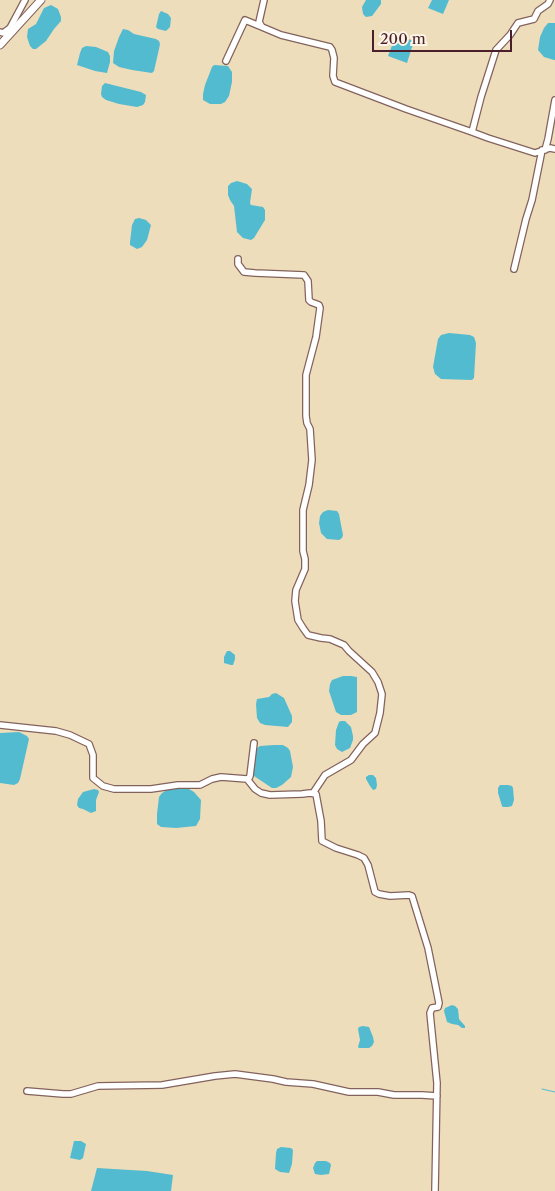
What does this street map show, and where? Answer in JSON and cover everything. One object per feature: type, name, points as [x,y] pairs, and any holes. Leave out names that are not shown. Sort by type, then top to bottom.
[{"type":"main road","points":[[0,46],[41,0]]},
{"type":"street","points":[[0,32],[10,28],[25,0]]},
{"type":"street","points":[[262,27],[259,22],[264,0]]},
{"type":"street","points":[[472,132],[496,50],[510,35],[518,22],[534,19],[538,10],[548,4],[550,0]]},
{"type":"street","points":[[226,62],[245,20],[282,35],[330,47],[334,58],[333,76],[336,82],[406,110],[488,138],[535,152],[555,149]]},
{"type":"street","points":[[514,269],[555,100]]},
{"type":"street","points":[[238,259],[238,264],[244,272],[304,275],[308,281],[309,300],[319,305],[320,308],[316,337],[306,375],[306,416],[310,429],[312,460],[303,510],[305,569],[296,590],[295,601],[298,620],[308,635],[330,639],[344,645],[372,672],[382,694],[375,733],[363,744],[351,760],[325,775],[313,793]]},
{"type":"street","points":[[0,725],[56,731],[89,744],[93,755],[94,778],[106,788],[151,789],[178,785],[200,785],[212,779],[222,777],[247,779],[261,794],[316,794],[322,841],[364,858],[368,865],[375,892],[390,896],[412,896],[428,948],[438,1003],[438,1007],[432,1008],[430,1013],[437,1083],[435,1191]]},
{"type":"street","points":[[247,779],[250,776],[254,742]]},
{"type":"street","points":[[27,1091],[67,1094],[98,1086],[162,1085],[235,1074],[313,1084],[349,1092],[436,1096]]},
{"type":"water","points":[[366,0],[381,0],[381,4],[372,16],[366,17],[363,14],[362,7]]},
{"type":"water","points":[[432,0],[449,0],[443,14],[428,8]]},
{"type":"water","points":[[51,5],[58,9],[61,21],[46,41],[36,49],[33,49],[27,37],[28,29],[36,24],[44,8]]},
{"type":"water","points":[[161,11],[168,14],[171,18],[170,27],[166,31],[156,27]]},
{"type":"water","points":[[548,23],[555,23],[555,60],[544,57],[538,50],[540,37]]},
{"type":"water","points":[[123,29],[159,41],[159,49],[152,73],[119,67],[113,63],[114,51]]},
{"type":"water","points":[[396,35],[414,41],[407,63],[388,56]]},
{"type":"water","points":[[86,46],[96,47],[108,52],[110,62],[107,73],[77,65],[82,48]]},
{"type":"water","points":[[214,65],[228,66],[232,72],[229,96],[221,104],[210,104],[203,100],[205,85]]},
{"type":"water","points":[[105,83],[141,92],[146,95],[145,102],[137,107],[106,100],[101,94],[102,86]]},
{"type":"water","points":[[237,181],[247,184],[252,189],[251,205],[263,207],[265,210],[265,220],[251,240],[243,238],[237,232],[234,206],[228,195],[228,186]]},
{"type":"water","points":[[135,219],[146,220],[151,225],[147,240],[142,247],[137,249],[130,245],[130,242],[132,225]]},
{"type":"water","points":[[449,333],[474,337],[476,343],[474,378],[472,380],[441,379],[435,374],[433,367],[438,339],[441,335]]},
{"type":"water","points":[[328,510],[337,511],[339,514],[343,535],[339,540],[327,539],[321,533],[320,516]]},
{"type":"water","points":[[227,651],[235,655],[233,665],[224,663]]},
{"type":"water","points":[[343,676],[357,677],[357,712],[351,715],[341,715],[336,712],[329,691],[332,680]]},
{"type":"water","points":[[276,693],[284,698],[292,716],[292,722],[288,727],[265,725],[260,723],[257,718],[257,699],[269,697]]},
{"type":"water","points":[[341,721],[345,721],[351,727],[353,736],[350,748],[342,752],[335,745],[336,730]]},
{"type":"water","points":[[19,732],[29,739],[20,779],[14,785],[0,783],[0,733]]},
{"type":"water","points":[[283,745],[288,748],[293,767],[291,777],[282,785],[272,788],[254,776],[253,772],[257,748]]},
{"type":"water","points":[[369,775],[373,775],[376,778],[376,789],[373,790],[366,779]]},
{"type":"water","points":[[500,785],[512,786],[514,800],[512,806],[502,806],[498,793]]},
{"type":"water","points":[[184,788],[194,792],[201,800],[200,819],[196,826],[161,827],[157,824],[159,797],[167,790]]},
{"type":"water","points":[[94,789],[99,792],[96,800],[96,811],[91,813],[79,808],[77,805],[78,799],[83,792]]},
{"type":"water","points":[[452,1005],[458,1009],[459,1019],[465,1028],[447,1022],[444,1011],[445,1008]]},
{"type":"water","points":[[363,1026],[369,1027],[373,1037],[374,1042],[369,1048],[358,1047],[360,1040],[358,1029]]},
{"type":"water","points":[[74,1141],[81,1141],[86,1144],[83,1158],[80,1160],[70,1158]]},
{"type":"water","points":[[281,1147],[293,1150],[289,1173],[280,1172],[275,1169],[277,1149]]},
{"type":"water","points":[[317,1161],[330,1163],[329,1174],[315,1174],[313,1168]]},
{"type":"water","points":[[97,1168],[147,1171],[173,1175],[171,1191],[91,1191]]},
{"type":"waterway","points":[[542,1089],[555,1092]]}]
